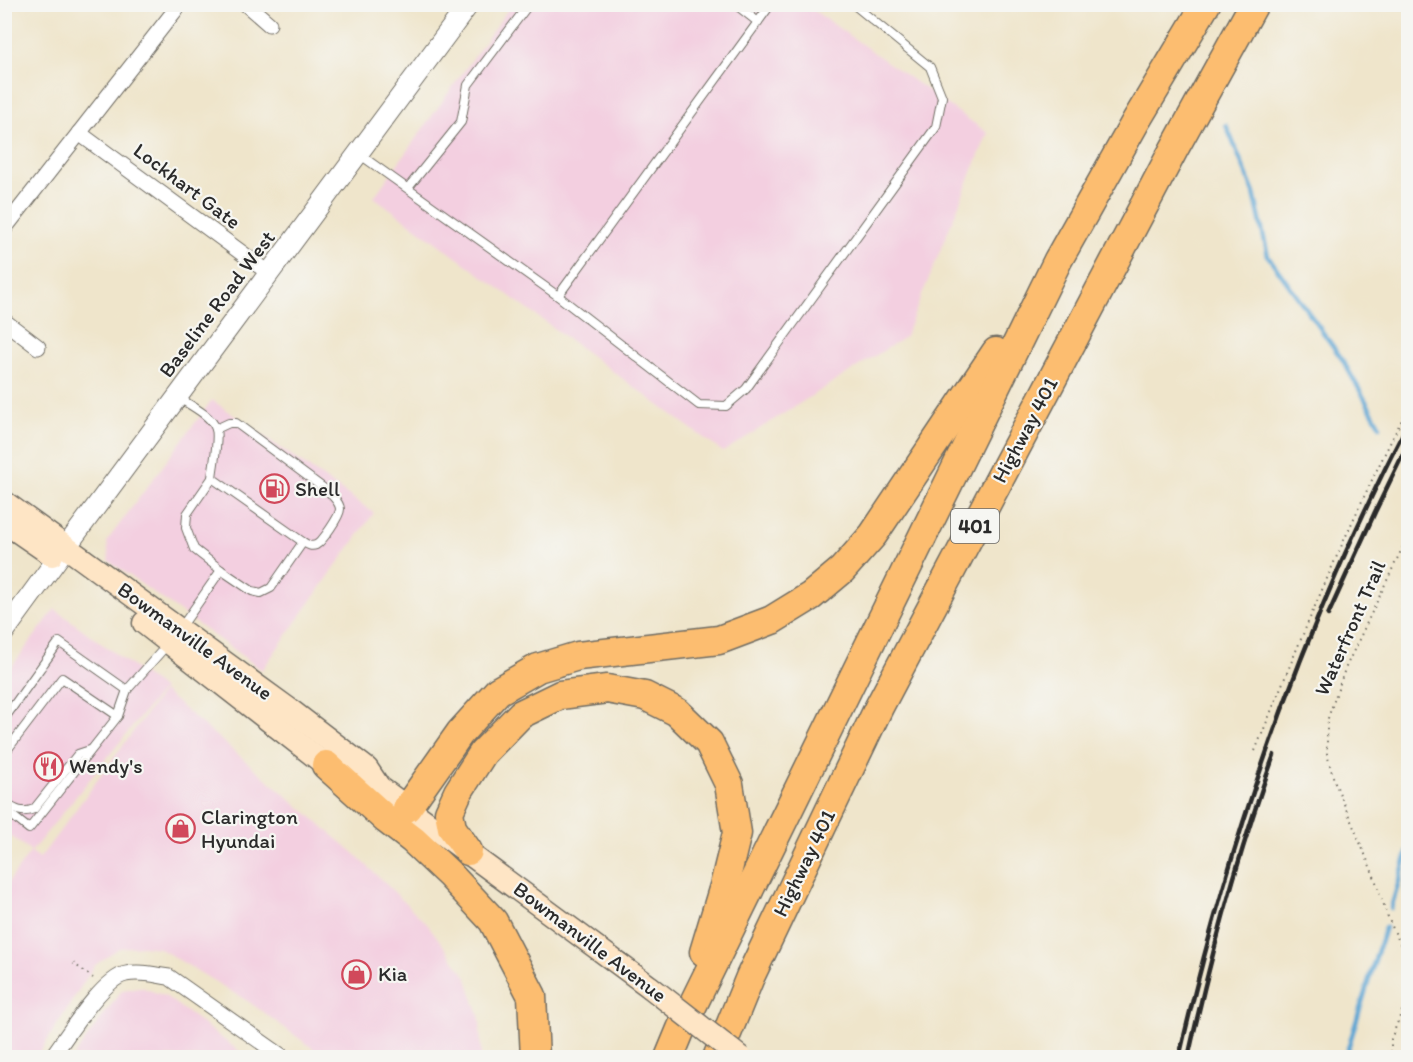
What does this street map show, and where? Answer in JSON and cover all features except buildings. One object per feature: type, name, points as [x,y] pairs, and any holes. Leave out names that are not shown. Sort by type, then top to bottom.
[{"type":"highway","name":"Highway 401","points":[[669,1058],[681,1029],[1058,260],[1136,121],[1206,4]]},
{"type":"highway","name":"Highway 401","points":[[717,1058],[750,977],[879,707],[1174,149],[1254,4]]},
{"type":"highway","points":[[407,808],[460,733],[498,691],[538,668],[578,657],[719,640],[772,620],[812,596],[842,570],[873,535],[1058,260]]},
{"type":"highway","points":[[468,851],[452,828],[449,812],[458,792],[483,753],[521,714],[560,695],[607,689],[645,696],[677,712],[709,743],[729,784],[737,833],[724,886],[681,1029]]},
{"type":"highway","points":[[326,765],[387,820],[413,840],[493,921],[532,996],[535,1058]]},
{"type":"highway","points":[[728,1058],[750,977]]},
{"type":"main road","name":"Bowmanville Avenue","points":[[4,502],[62,553],[175,636],[367,769],[379,787],[650,987],[741,1058]]},
{"type":"main road","name":"Bowmanville Avenue","points":[[4,522],[62,553]]},
{"type":"main road","name":"Bowmanville Avenue","points":[[175,636],[326,765],[356,783],[379,787]]},
{"type":"street","points":[[4,229],[180,4]]},
{"type":"street","points":[[246,4],[269,24]]},
{"type":"street","name":"Baseline Road West","points":[[4,632],[469,4]]},
{"type":"street","name":"Lockhart Gate","points":[[80,133],[269,273]]},
{"type":"street","points":[[4,321],[38,347]]},
{"type":"street","points":[[51,1058],[97,995],[112,980],[125,974],[169,977],[284,1058]]},
{"type":"lane","points":[[408,188],[461,122],[468,86],[529,4]]},
{"type":"lane","points":[[735,4],[758,22]]},
{"type":"lane","points":[[558,296],[771,4]]},
{"type":"lane","points":[[358,153],[558,296],[699,405],[726,406],[746,389],[936,127],[942,97],[930,67],[853,4]]},
{"type":"lane","points":[[177,397],[208,418],[216,429],[212,478],[187,514],[186,528],[194,549],[252,591],[261,593],[271,588],[303,542]]},
{"type":"lane","points":[[212,478],[309,546],[320,543],[338,517],[340,509],[338,502],[330,493],[236,423],[229,423],[216,429]]},
{"type":"lane","points":[[4,809],[29,829],[118,716],[127,690],[175,636],[221,570]]},
{"type":"lane","points":[[4,719],[59,642],[127,690]]},
{"type":"lane","points":[[4,754],[62,678],[118,716]]},
{"type":"lane","points":[[4,803],[19,812],[34,809],[78,754],[90,750]]},
{"type":"path","points":[[1255,751],[1349,528],[1408,408]]},
{"type":"path","name":"Waterfront Trail","points":[[1408,536],[1345,669],[1327,721],[1327,754],[1334,780],[1374,876],[1389,920],[1406,956],[1408,971]]},
{"type":"path","points":[[73,963],[93,978]]},
{"type":"path","points":[[1391,1058],[1391,1039],[1408,996],[1408,987]]},
{"type":"shaded area","points":[[511,5],[806,5],[988,133],[905,337],[723,452],[374,197]]},
{"type":"shaded area","points":[[212,400],[374,513],[262,670],[109,561],[107,541]]},
{"type":"shaded area","points":[[55,609],[163,689],[31,852],[40,858],[163,691],[354,853],[428,925],[466,976],[480,1019],[481,1057],[322,1057],[249,1002],[159,948],[143,946],[119,948],[94,966],[37,1057],[10,1057],[5,1053],[5,887],[31,851],[5,832],[4,677]]},
{"type":"shaded area","points":[[141,987],[165,996],[247,1057],[73,1057],[122,990]]},
{"type":"waterway","points":[[1149,4],[1151,8]]},
{"type":"waterway","points":[[1226,125],[1254,193],[1268,256],[1342,359],[1380,426]]},
{"type":"waterway","points":[[1391,908],[1408,851]]},
{"type":"waterway","points":[[1345,1058],[1385,927]]},
{"type":"railway","points":[[1179,1058],[1230,865],[1271,739],[1345,554],[1408,424]]},
{"type":"railway","points":[[1328,615],[1408,444]]},
{"type":"railway","points":[[1188,1058],[1226,905],[1274,755]]},
{"type":"place","name":"Shell","points":[[274,489]]},
{"type":"place","name":"Wendy's","points":[[48,766]]},
{"type":"place","name":"Clarington Hyundai","points":[[180,829]]},
{"type":"place","name":"Kia","points":[[357,974]]}]
